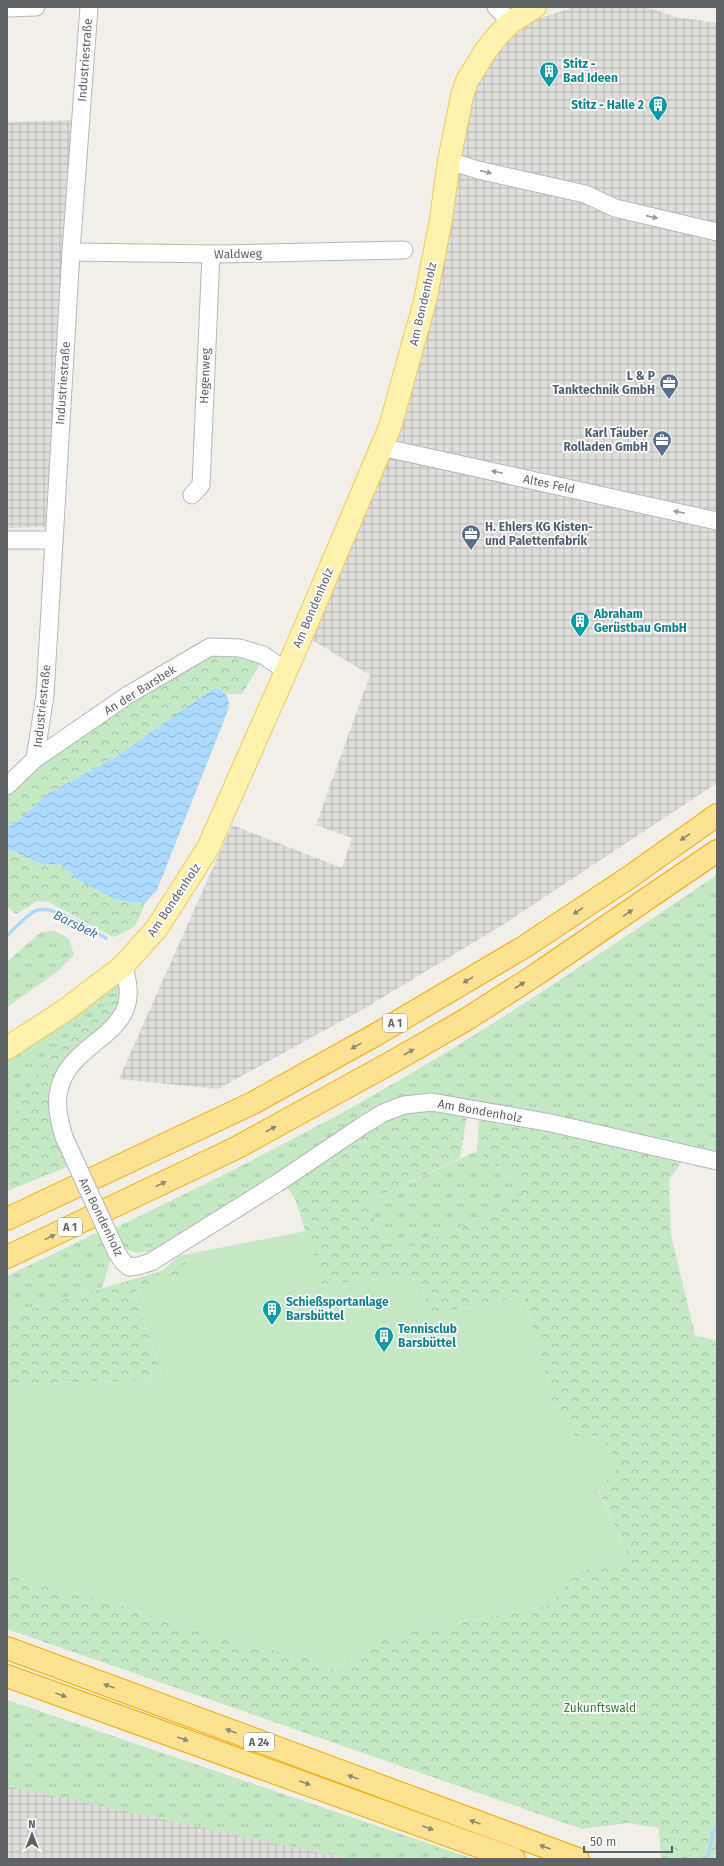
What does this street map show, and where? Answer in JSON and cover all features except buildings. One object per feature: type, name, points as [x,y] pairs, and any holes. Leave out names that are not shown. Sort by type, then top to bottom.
[{"type":"highway","name":"A 1","points":[[7,1218],[253,1103],[377,1034],[524,947],[631,876],[717,815]]},
{"type":"highway","name":"A 1","points":[[7,1257],[236,1148],[401,1057],[467,1019],[537,974],[717,851]]},
{"type":"highway","points":[[7,1213],[54,1197]]},
{"type":"highway","name":"A 24","points":[[7,1648],[578,1859]]},
{"type":"highway","name":"A 24","points":[[7,1676],[514,1859]]},
{"type":"main road","name":"Am Bondenholz","points":[[123,966],[157,928],[208,848],[286,671],[390,427],[425,301],[441,219],[448,162],[462,96],[467,81],[486,50],[511,22],[535,7]]},
{"type":"main road","points":[[7,1048],[67,1009],[123,966]]},
{"type":"street","points":[[7,8],[36,7]]},
{"type":"street","name":"Industriestraße","points":[[35,759],[45,695],[72,252],[89,7]]},
{"type":"street","points":[[496,7],[511,22]]},
{"type":"street","points":[[448,162],[585,194],[614,208],[717,232]]},
{"type":"street","name":"Waldweg","points":[[72,252],[211,254],[404,250]]},
{"type":"street","name":"Hegenweg","points":[[192,495],[201,485],[211,254]]},
{"type":"street","name":"Altes Feld","points":[[381,447],[717,521]]},
{"type":"street","points":[[7,540],[54,540]]},
{"type":"street","name":"An der Barsbek","points":[[7,786],[35,759],[128,695],[210,647],[240,648],[263,655],[286,671]]},
{"type":"street","name":"Am Bondenholz","points":[[123,966],[128,980],[130,994],[127,1007],[117,1024],[79,1055],[69,1067],[61,1082],[57,1096],[59,1119],[64,1137],[90,1197],[117,1253],[128,1267],[151,1262],[276,1184],[383,1113],[404,1105],[432,1102],[543,1122],[717,1161]]},
{"type":"shaded area","points":[[575,7],[646,7],[676,17],[717,23],[717,783],[504,924],[365,1008],[218,1089],[119,1079],[232,825],[342,868],[352,838],[316,825],[370,675],[309,638],[397,428],[467,100],[487,60],[509,39],[537,19]]},
{"type":"shaded area","points":[[75,120],[45,527],[7,528],[7,122]]},
{"type":"shaded area","points":[[7,1786],[350,1859],[7,1859]]},
{"type":"green space","points":[[213,650],[263,659],[242,694],[227,694],[221,689],[114,758],[49,793],[25,815],[7,828],[7,793],[56,752]]},
{"type":"green space","points":[[7,848],[43,865],[60,864],[78,880],[129,902],[145,903],[135,926],[113,937],[49,902],[37,901],[16,914],[7,906]]},
{"type":"green space","points":[[717,875],[717,1158],[433,1097],[314,1149],[155,1251],[133,1252],[125,1247],[117,1237],[113,1229],[300,1135],[410,1074],[565,977]]},
{"type":"green space","points":[[55,931],[69,939],[74,955],[57,972],[7,1007],[7,962],[41,932]]},
{"type":"green space","points":[[120,981],[124,995],[51,1053],[32,1081],[19,1109],[7,1116],[7,1059],[23,1050]]},
{"type":"green space","points":[[124,995],[113,1020],[63,1062],[53,1082],[50,1099],[52,1124],[67,1167],[7,1191],[7,1116],[19,1109],[32,1081],[51,1053],[110,1001]]},
{"type":"green space","name":"Zukunftswald","points":[[425,1111],[467,1115],[460,1158],[367,1202],[390,1255],[491,1215],[522,1194],[523,1185],[477,1151],[479,1117],[686,1157],[669,1179],[671,1235],[695,1335],[717,1341],[717,1859],[661,1859],[659,1828],[628,1823],[582,1829],[7,1629],[7,1571],[27,1582],[102,1599],[215,1636],[302,1657],[337,1670],[373,1639],[548,1605],[580,1571],[629,1559],[575,1436],[555,1411],[524,1296],[429,1315],[421,1280],[409,1276],[322,1285],[296,1201],[286,1185],[386,1120],[406,1112]]},
{"type":"green space","points":[[477,1151],[523,1185],[523,1194],[491,1215],[390,1255],[367,1202]]},
{"type":"green space","points":[[306,1231],[322,1285],[409,1276],[421,1280],[429,1315],[524,1296],[555,1410],[575,1436],[602,1436],[619,1466],[598,1490],[629,1559],[580,1571],[548,1605],[373,1639],[337,1670],[302,1657],[215,1636],[102,1599],[27,1582],[7,1571],[7,1384],[163,1380],[134,1292],[192,1270],[179,1256]]},
{"type":"green space","points":[[99,1232],[111,1258],[102,1288],[7,1316],[7,1276]]},
{"type":"green space","points":[[179,1256],[193,1270],[134,1292],[163,1380],[7,1384],[7,1316],[162,1271]]},
{"type":"green space","points":[[7,1700],[436,1846],[432,1859],[350,1859],[7,1786]]},
{"type":"green space","points":[[436,1846],[474,1859],[432,1859]]},
{"type":"water","points":[[213,689],[221,689],[228,698],[228,710],[157,890],[145,903],[129,902],[113,898],[78,880],[60,864],[43,865],[7,848],[7,828],[25,815],[49,793],[114,758]]},
{"type":"waterway","name":"Barsbek","points":[[7,936],[32,913],[42,910],[51,911],[71,918],[106,938]]},
{"type":"waterway","points":[[708,1859],[713,1831],[717,1829]]},
{"type":"place","name":"Stitz - Bad Ideen","points":[[549,88]]},
{"type":"place","name":"Stitz - Halle 2","points":[[658,122]]},
{"type":"place","name":"L & P Tanktechnik GmbH","points":[[669,400]]},
{"type":"place","name":"Karl Täuber Rolladen GmbH","points":[[662,457]]},
{"type":"place","name":"H. Ehlers KG Kisten- und Palettenfabrik","points":[[471,551]]},
{"type":"place","name":"Abraham Gerüstbau GmbH","points":[[580,638]]},
{"type":"place","name":"Schießsportanlage Barsbüttel","points":[[272,1326]]},
{"type":"place","name":"Tennisclub Barsbüttel","points":[[384,1353]]}]
